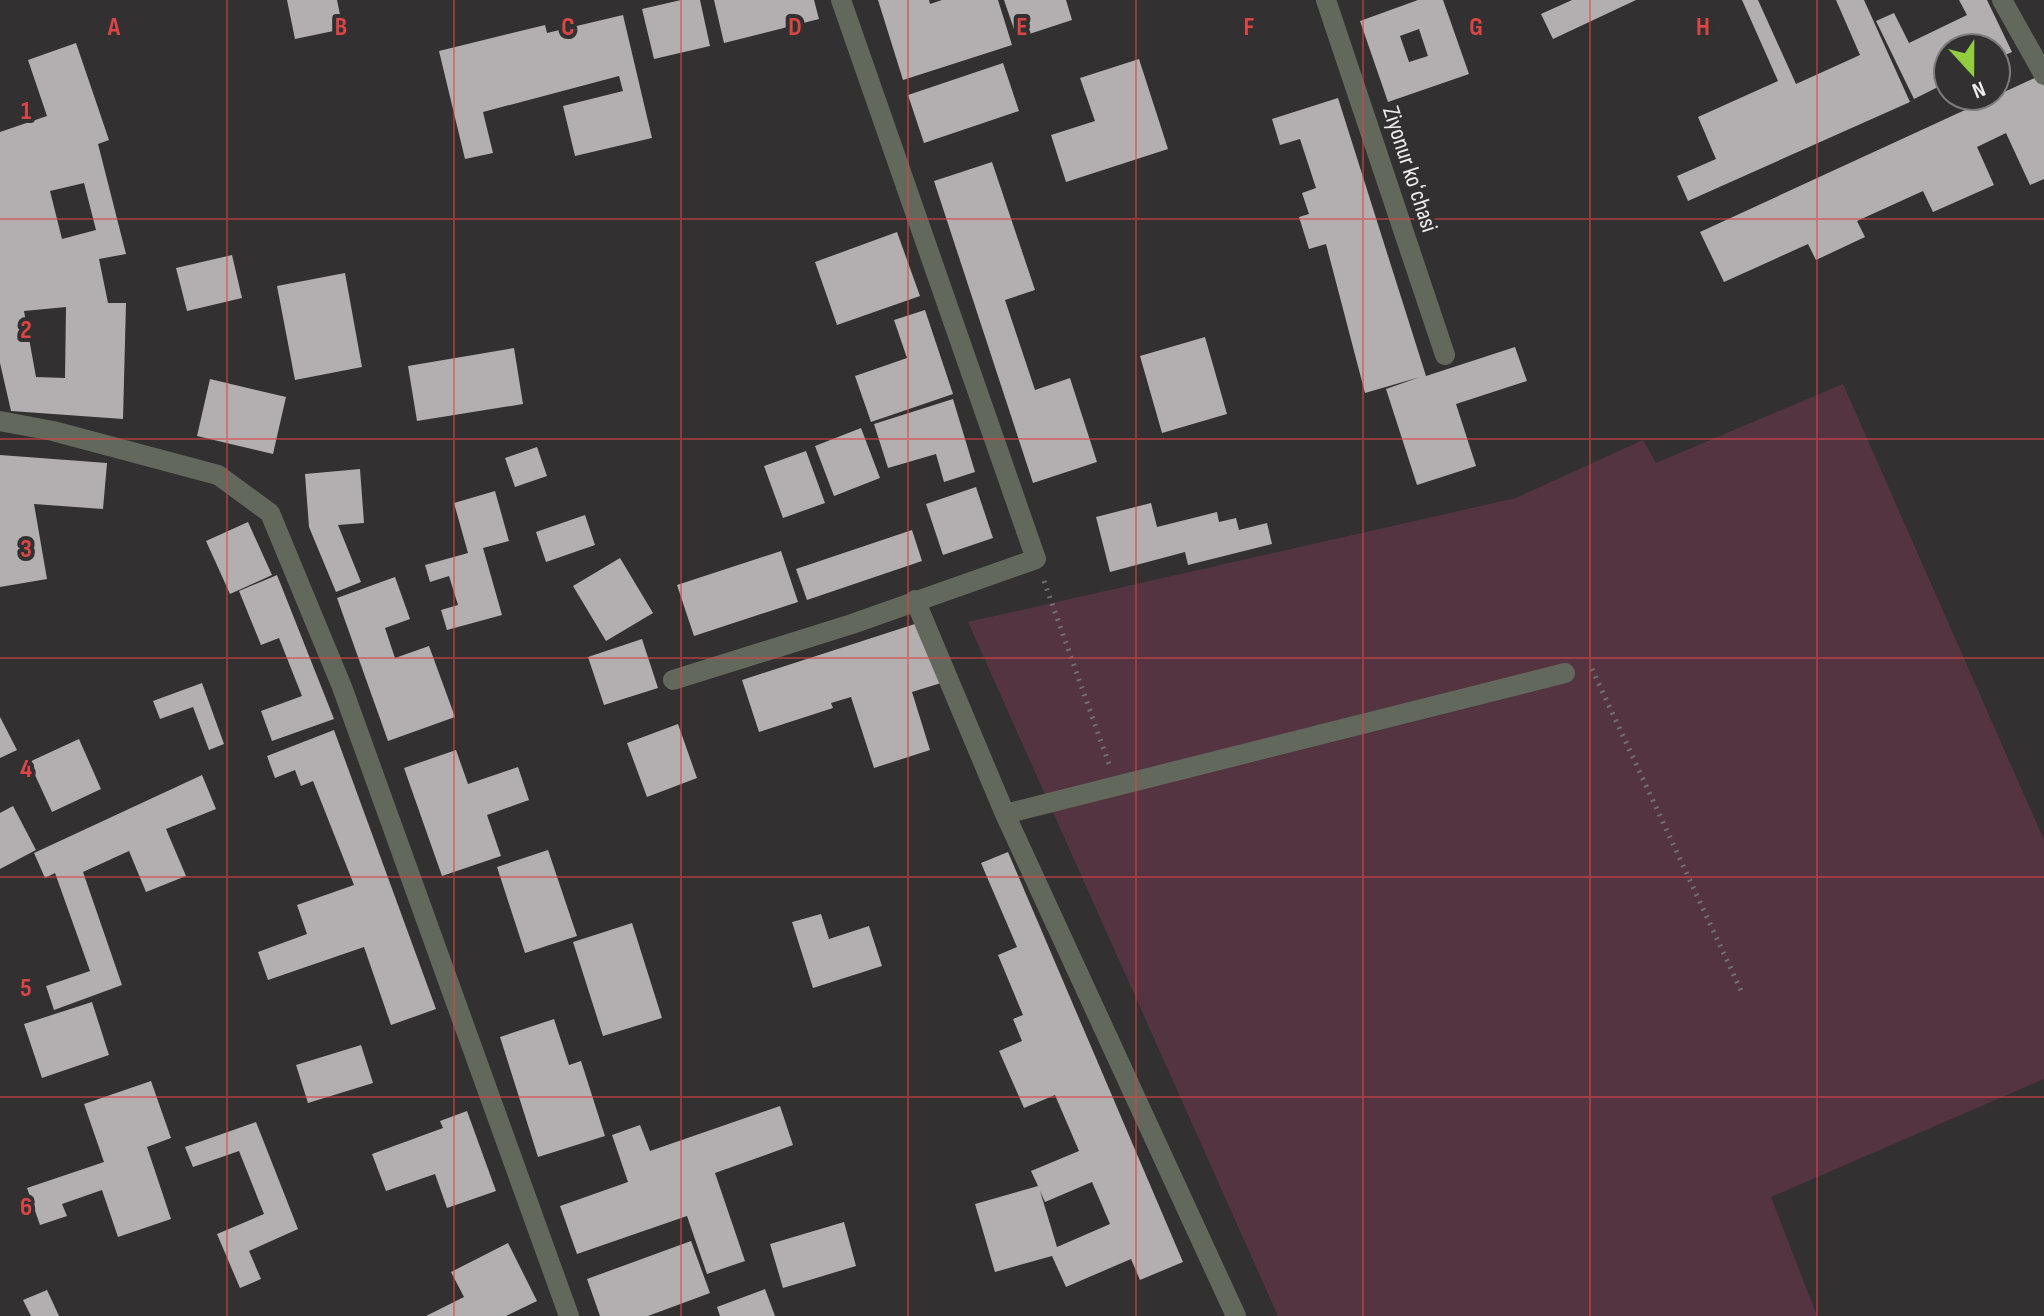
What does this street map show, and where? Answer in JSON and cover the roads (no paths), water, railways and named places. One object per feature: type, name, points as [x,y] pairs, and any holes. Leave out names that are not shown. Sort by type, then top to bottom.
[{"type":"street","points":[[673,680],[852,624],[1036,559],[841,0]]},
{"type":"street","name":"Ziyonur koʻchasi","points":[[1326,0],[1445,355]]},
{"type":"street","points":[[2002,0],[2044,75]]},
{"type":"street","points":[[0,421],[53,431],[218,475],[270,513],[342,687],[569,1316]]},
{"type":"street","points":[[915,600],[1005,814],[1236,1316]]},
{"type":"street","points":[[1005,814],[1565,673]]}]
